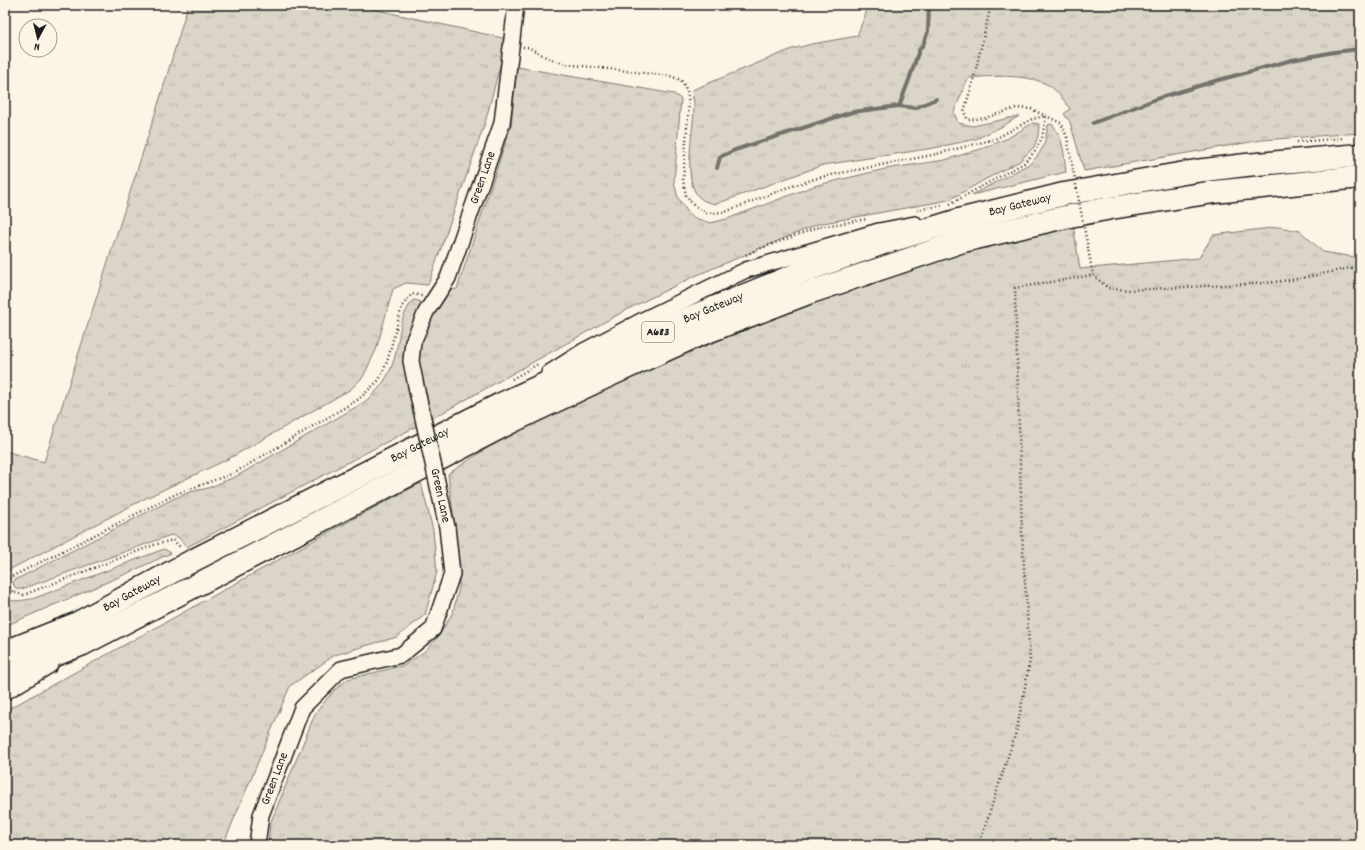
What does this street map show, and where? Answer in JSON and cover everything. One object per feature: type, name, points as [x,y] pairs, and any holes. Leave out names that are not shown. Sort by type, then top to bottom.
[{"type":"highway","name":"Bay Gateway","points":[[5,652],[76,624],[192,561],[501,404],[689,318],[802,272],[884,243],[959,220],[1064,194],[1196,171],[1360,155]]},
{"type":"highway","name":"Bay Gateway","points":[[5,674],[83,644],[513,421],[694,338],[808,293],[964,241],[1064,217],[1214,192],[1360,177]]},
{"type":"street","name":"Green Lane","points":[[257,845],[261,815],[302,708],[341,669],[402,655],[433,629],[452,574],[447,527],[411,361],[413,342],[426,312],[448,278],[502,123],[516,5]]},
{"type":"street","points":[[5,692],[83,644]]},
{"type":"path","points":[[990,5],[974,77],[964,112],[968,120],[985,118],[1016,108],[1031,109],[1061,123],[1067,137],[1093,276],[1108,288],[1153,290],[1266,283],[1297,279],[1360,266]]},
{"type":"path","points":[[512,46],[528,47],[544,56],[565,64],[670,76],[681,80],[687,91],[689,104],[683,180],[686,195],[694,206],[707,213],[725,212],[786,188],[821,177],[937,154],[995,139],[1032,119],[1046,116]]},
{"type":"path","points":[[949,204],[1024,163],[1035,152],[1042,138],[1046,116]]},
{"type":"path","points":[[979,845],[1017,729],[1030,660],[1022,535],[1015,288],[1093,276]]},
{"type":"path","points":[[186,552],[173,540],[154,545],[23,595],[13,592],[5,580],[176,494],[234,473],[359,399],[379,380],[387,362],[402,306],[412,294],[434,298]]},
{"type":"green space","points":[[188,5],[355,5],[507,39],[485,123],[428,285],[406,283],[393,289],[376,350],[363,377],[351,389],[230,458],[148,497],[5,572],[5,451],[44,462],[162,92]]},
{"type":"green space","points":[[869,5],[1360,5],[1360,133],[1262,140],[1084,171],[1070,122],[1064,114],[1070,109],[1059,94],[1052,88],[1044,83],[1027,78],[996,76],[968,78],[954,112],[958,123],[973,126],[1019,116],[1003,126],[976,139],[934,148],[823,165],[716,204],[701,199],[694,189],[690,166],[694,113],[692,90],[792,49],[857,36]]},
{"type":"green space","points":[[517,67],[674,94],[681,99],[674,182],[678,198],[687,211],[695,218],[710,223],[727,219],[814,186],[885,169],[945,160],[984,148],[1008,138],[1033,123],[1039,124],[1038,136],[1034,147],[1020,161],[949,200],[818,224],[695,276],[628,309],[433,418],[419,371],[417,352],[418,344],[427,323],[447,290],[457,289],[511,126]]},
{"type":"green space","points":[[1052,124],[1061,141],[1066,172],[972,195],[1031,163],[1039,154],[1043,146],[1048,125]]},
{"type":"green space","points":[[1073,224],[1080,269],[1199,258],[1213,235],[1279,227],[1300,231],[1323,252],[1360,258],[1360,845],[268,845],[270,824],[315,714],[333,691],[348,679],[405,665],[425,651],[439,636],[453,612],[459,588],[459,561],[448,474],[502,438],[634,373],[705,346],[763,321],[824,298],[993,242]]},
{"type":"green space","points":[[413,300],[419,301],[422,305],[405,350],[404,366],[417,426],[187,547],[178,537],[171,535],[22,589],[17,589],[14,586],[13,581],[173,499],[190,492],[208,488],[237,476],[363,403],[379,388],[390,370],[395,356],[402,320]]},
{"type":"green space","points":[[421,483],[433,530],[437,572],[425,615],[397,637],[335,655],[290,686],[226,838],[226,845],[5,845],[5,710],[336,528]]},
{"type":"green space","points":[[164,549],[171,553],[5,626],[5,598],[15,601],[32,599]]},
{"type":"waterway","points":[[717,168],[720,157],[735,150],[852,112],[899,106],[919,50],[923,45],[928,31],[929,5]]},
{"type":"waterway","points":[[1093,123],[1162,97],[1215,81],[1292,60],[1360,49]]},
{"type":"waterway","points":[[899,106],[915,108],[936,99]]}]
